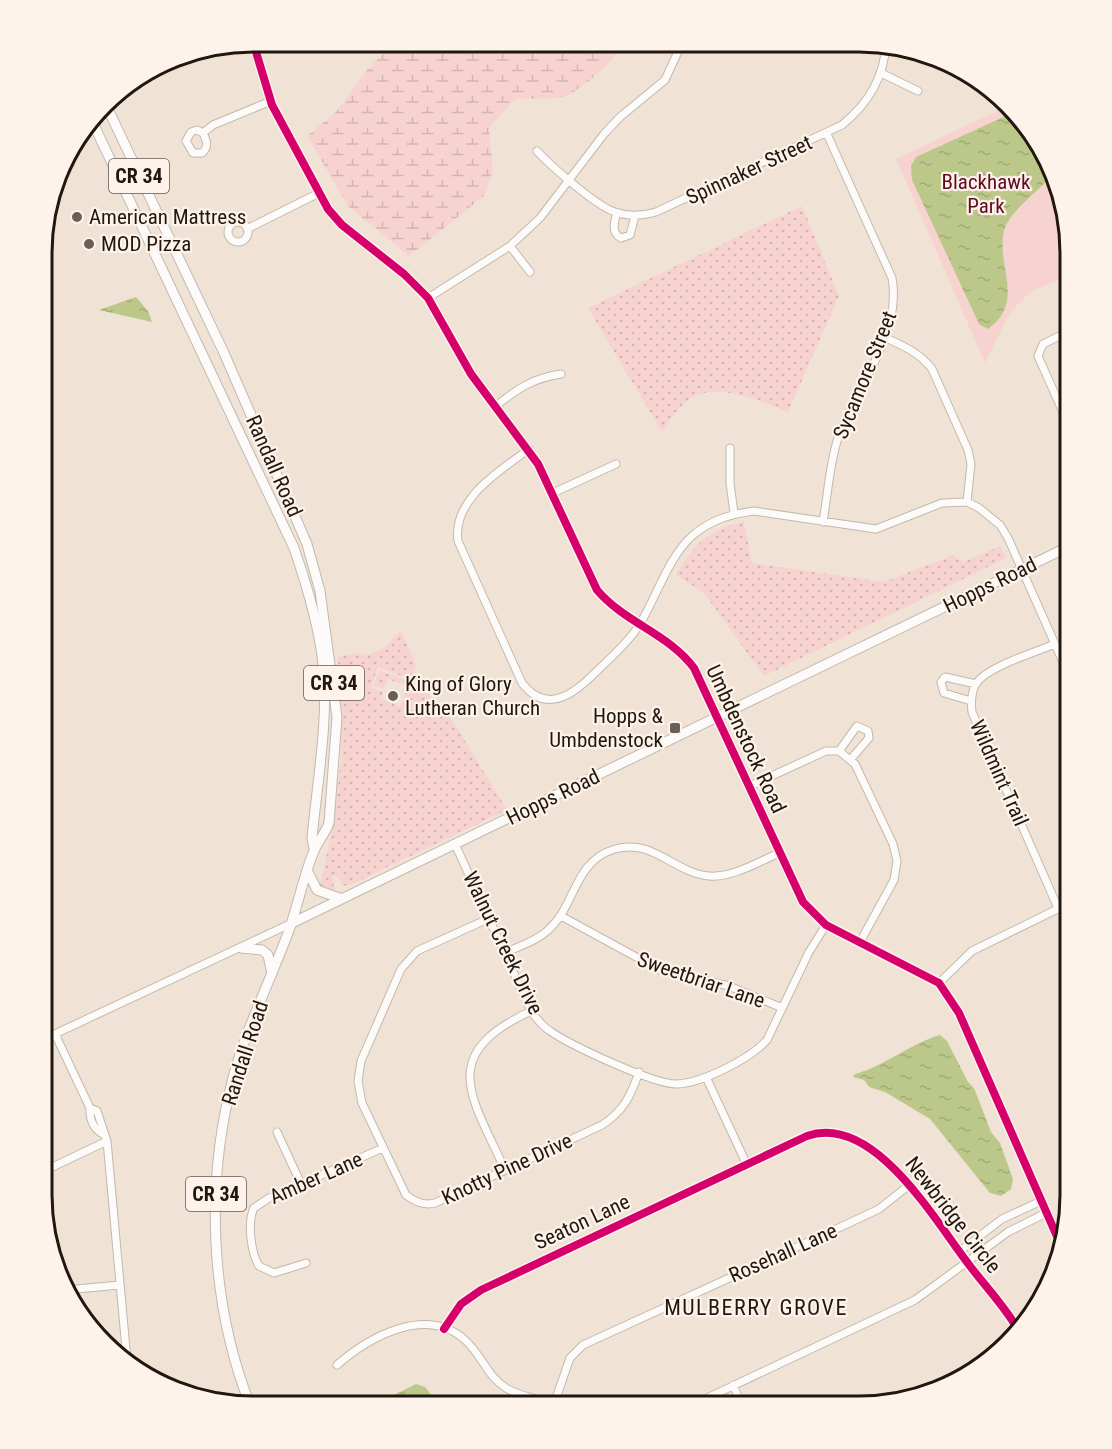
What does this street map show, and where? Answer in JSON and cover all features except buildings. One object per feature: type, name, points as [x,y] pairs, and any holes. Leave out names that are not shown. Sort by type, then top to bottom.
[{"type":"main road","name":"Randall Road","points":[[110,113],[297,516],[314,568],[330,645],[338,717],[329,823],[324,836],[314,849],[292,923],[234,1075],[225,1109],[215,1203],[218,1260],[225,1316],[247,1396]]},
{"type":"main road","name":"Randall Road","points":[[96,129],[294,548],[305,582],[324,666],[321,762],[312,838],[314,849]]},
{"type":"main road","name":"Hopps Road","points":[[292,923],[1060,551]]},
{"type":"main road","points":[[308,872],[317,890],[342,899]]},
{"type":"main road","points":[[241,948],[262,950],[268,955],[272,974]]},
{"type":"street","points":[[428,298],[510,246],[540,218],[620,117],[665,80],[678,52]]},
{"type":"street","name":"Umbdenstock Road","points":[[256,53],[271,101],[319,193],[342,225],[404,274],[428,298],[471,374],[529,449],[553,494],[597,590],[609,604],[639,626],[676,647],[687,658],[700,680],[750,786],[778,853],[803,902],[826,925],[939,983],[959,1013],[1056,1234]]},
{"type":"street","name":"Spinnaker Street","points":[[537,151],[570,180],[617,213],[635,216],[667,208],[827,134],[858,112],[881,73],[884,54]]},
{"type":"street","points":[[881,73],[918,91]]},
{"type":"street","points":[[202,134],[213,125],[271,101]]},
{"type":"street","name":"Sycamore Street","points":[[823,522],[840,432],[884,338],[895,303],[892,278],[827,134]]},
{"type":"street","points":[[247,229],[319,193]]},
{"type":"street","points":[[617,213],[614,227],[616,235],[621,238],[630,235],[635,216]]},
{"type":"street","points":[[510,246],[530,272]]},
{"type":"street","points":[[1060,336],[1043,344],[1038,356],[1060,405]]},
{"type":"street","points":[[884,338],[912,350],[932,369],[968,450],[971,464],[967,502]]},
{"type":"street","points":[[496,406],[527,383],[543,376],[561,374]]},
{"type":"street","points":[[730,448],[730,483],[735,513]]},
{"type":"street","points":[[529,449],[490,479],[464,506],[457,525],[458,540],[522,682],[529,692],[542,698],[558,699],[569,694],[613,656],[639,626],[686,543],[708,524],[735,513],[754,511],[876,530],[942,503],[967,502],[986,512],[1000,525],[1060,656]]},
{"type":"street","points":[[553,494],[616,464]]},
{"type":"street","points":[[970,701],[944,693],[941,682],[945,677],[975,684],[991,671],[1054,644]]},
{"type":"street","name":"Wildmint Trail","points":[[975,684],[970,701],[972,712],[1058,908]]},
{"type":"street","points":[[839,751],[856,726],[868,731],[869,738],[850,760]]},
{"type":"street","points":[[750,786],[826,751],[839,751],[855,764],[893,844],[897,861],[894,880],[860,942]]},
{"type":"street","name":"Walnut Creek Drive","points":[[455,844],[507,952],[531,1011],[548,1030],[664,1083],[675,1084],[706,1077],[759,1049],[766,1040],[780,1007],[826,925]]},
{"type":"street","points":[[507,952],[537,938],[561,916],[589,864],[613,849],[640,847],[708,876],[735,871],[778,853]]},
{"type":"street","points":[[939,983],[972,951],[1058,908]]},
{"type":"street","name":"Sweetbriar Lane","points":[[561,916],[660,970],[729,986],[780,1007]]},
{"type":"street","name":"Knotty Pine Drive","points":[[490,918],[417,951],[401,969],[362,1061],[358,1081],[362,1103],[406,1195],[416,1202],[428,1204],[612,1119],[620,1112],[630,1096],[639,1072]]},
{"type":"street","name":"Hopps Road","points":[[52,1035],[292,923]]},
{"type":"street","points":[[505,1170],[473,1100],[470,1069],[475,1051],[482,1041],[504,1024],[531,1011]]},
{"type":"street","points":[[55,1034],[90,1108],[89,1115],[96,1130],[103,1134],[107,1142],[126,1351]]},
{"type":"street","points":[[706,1077],[747,1164]]},
{"type":"street","points":[[277,1132],[301,1184]]},
{"type":"street","name":"Newbridge Circle","points":[[747,1164],[807,1136],[832,1132],[856,1141],[879,1154],[908,1186],[1014,1323]]},
{"type":"street","points":[[52,1167],[107,1142]]},
{"type":"street","name":"Amber Lane","points":[[306,1263],[282,1272],[264,1271],[256,1262],[251,1214],[260,1203],[383,1148]]},
{"type":"street","name":"Seaton Lane","points":[[444,1329],[461,1304],[481,1290],[747,1164]]},
{"type":"street","name":"Rosehall Lane","points":[[559,1396],[570,1358],[583,1345],[868,1214],[908,1186]]},
{"type":"street","points":[[959,1252],[1002,1219],[1041,1201]]},
{"type":"street","points":[[710,1396],[915,1300],[1008,1232],[1046,1213]]},
{"type":"street","points":[[76,1289],[120,1285]]},
{"type":"street","points":[[337,1365],[366,1344],[395,1330],[424,1323],[444,1329],[464,1339],[491,1375],[507,1389],[528,1396]]},
{"type":"street","points":[[733,1385],[738,1396]]},
{"type":"green space","points":[[617,52],[599,72],[568,95],[549,99],[515,99],[489,128],[493,170],[485,195],[409,256],[348,206],[307,136],[336,112],[367,70],[384,53]]},
{"type":"green space","name":"Blackhawk Park","points":[[999,110],[1018,131],[1039,165],[1053,202],[1058,228],[1060,279],[1030,292],[1009,314],[985,363],[896,159]]},
{"type":"green space","points":[[802,206],[839,296],[788,412],[738,394],[712,392],[699,394],[688,400],[678,410],[662,432],[588,308]]},
{"type":"green space","points":[[744,522],[752,563],[884,582],[953,555],[963,562],[1001,546],[1006,558],[764,676],[704,593],[676,575],[689,555],[703,540],[721,529]]},
{"type":"green space","points":[[401,630],[416,665],[412,680],[378,667],[371,687],[383,692],[381,699],[400,706],[407,690],[414,686],[418,691],[429,694],[437,712],[451,718],[507,810],[350,885],[342,886],[340,878],[333,875],[334,891],[328,893],[320,886],[334,821],[341,757],[338,657],[356,653],[366,656],[386,647]]},
{"type":"green space","points":[[379,670],[412,683],[404,685],[388,679],[384,689],[374,685]]},
{"type":"water","name":"Blackhawk Park","points":[[1005,116],[1018,131],[1039,165],[1046,182],[1013,214],[1004,231],[1003,258],[1008,295],[999,318],[988,329],[979,324],[912,180],[911,166],[916,157]]},
{"type":"water","points":[[136,297],[148,311],[152,322],[99,310]]},
{"type":"water","points":[[940,1035],[947,1041],[968,1082],[974,1088],[991,1132],[1000,1143],[1013,1179],[1011,1189],[1001,1196],[990,1193],[930,1119],[885,1092],[869,1087],[864,1080],[853,1077],[855,1074],[877,1066]]},
{"type":"water","points":[[416,1384],[425,1387],[432,1396],[392,1396]]},
{"type":"cycle path","points":[[256,53],[272,105],[328,209],[342,225],[404,274],[428,298],[471,374],[538,464],[597,590],[620,611],[672,646],[694,668],[803,902],[826,925],[939,983],[959,1013],[1056,1234]]},
{"type":"cycle path","points":[[444,1329],[461,1304],[481,1290],[807,1136],[831,1133],[855,1140],[878,1154],[899,1174],[919,1197],[1014,1323]]},
{"type":"place","name":"American Mattress","points":[[77,217]]},
{"type":"place","name":"MOD Pizza","points":[[89,244]]},
{"type":"place","name":"King of Glory Lutheran Church","points":[[393,696]]},
{"type":"place","name":"Hopps & Umbdenstock","points":[[675,728]]},
{"type":"district","name":"MULBERRY GROVE","points":[[756,1307]]}]
